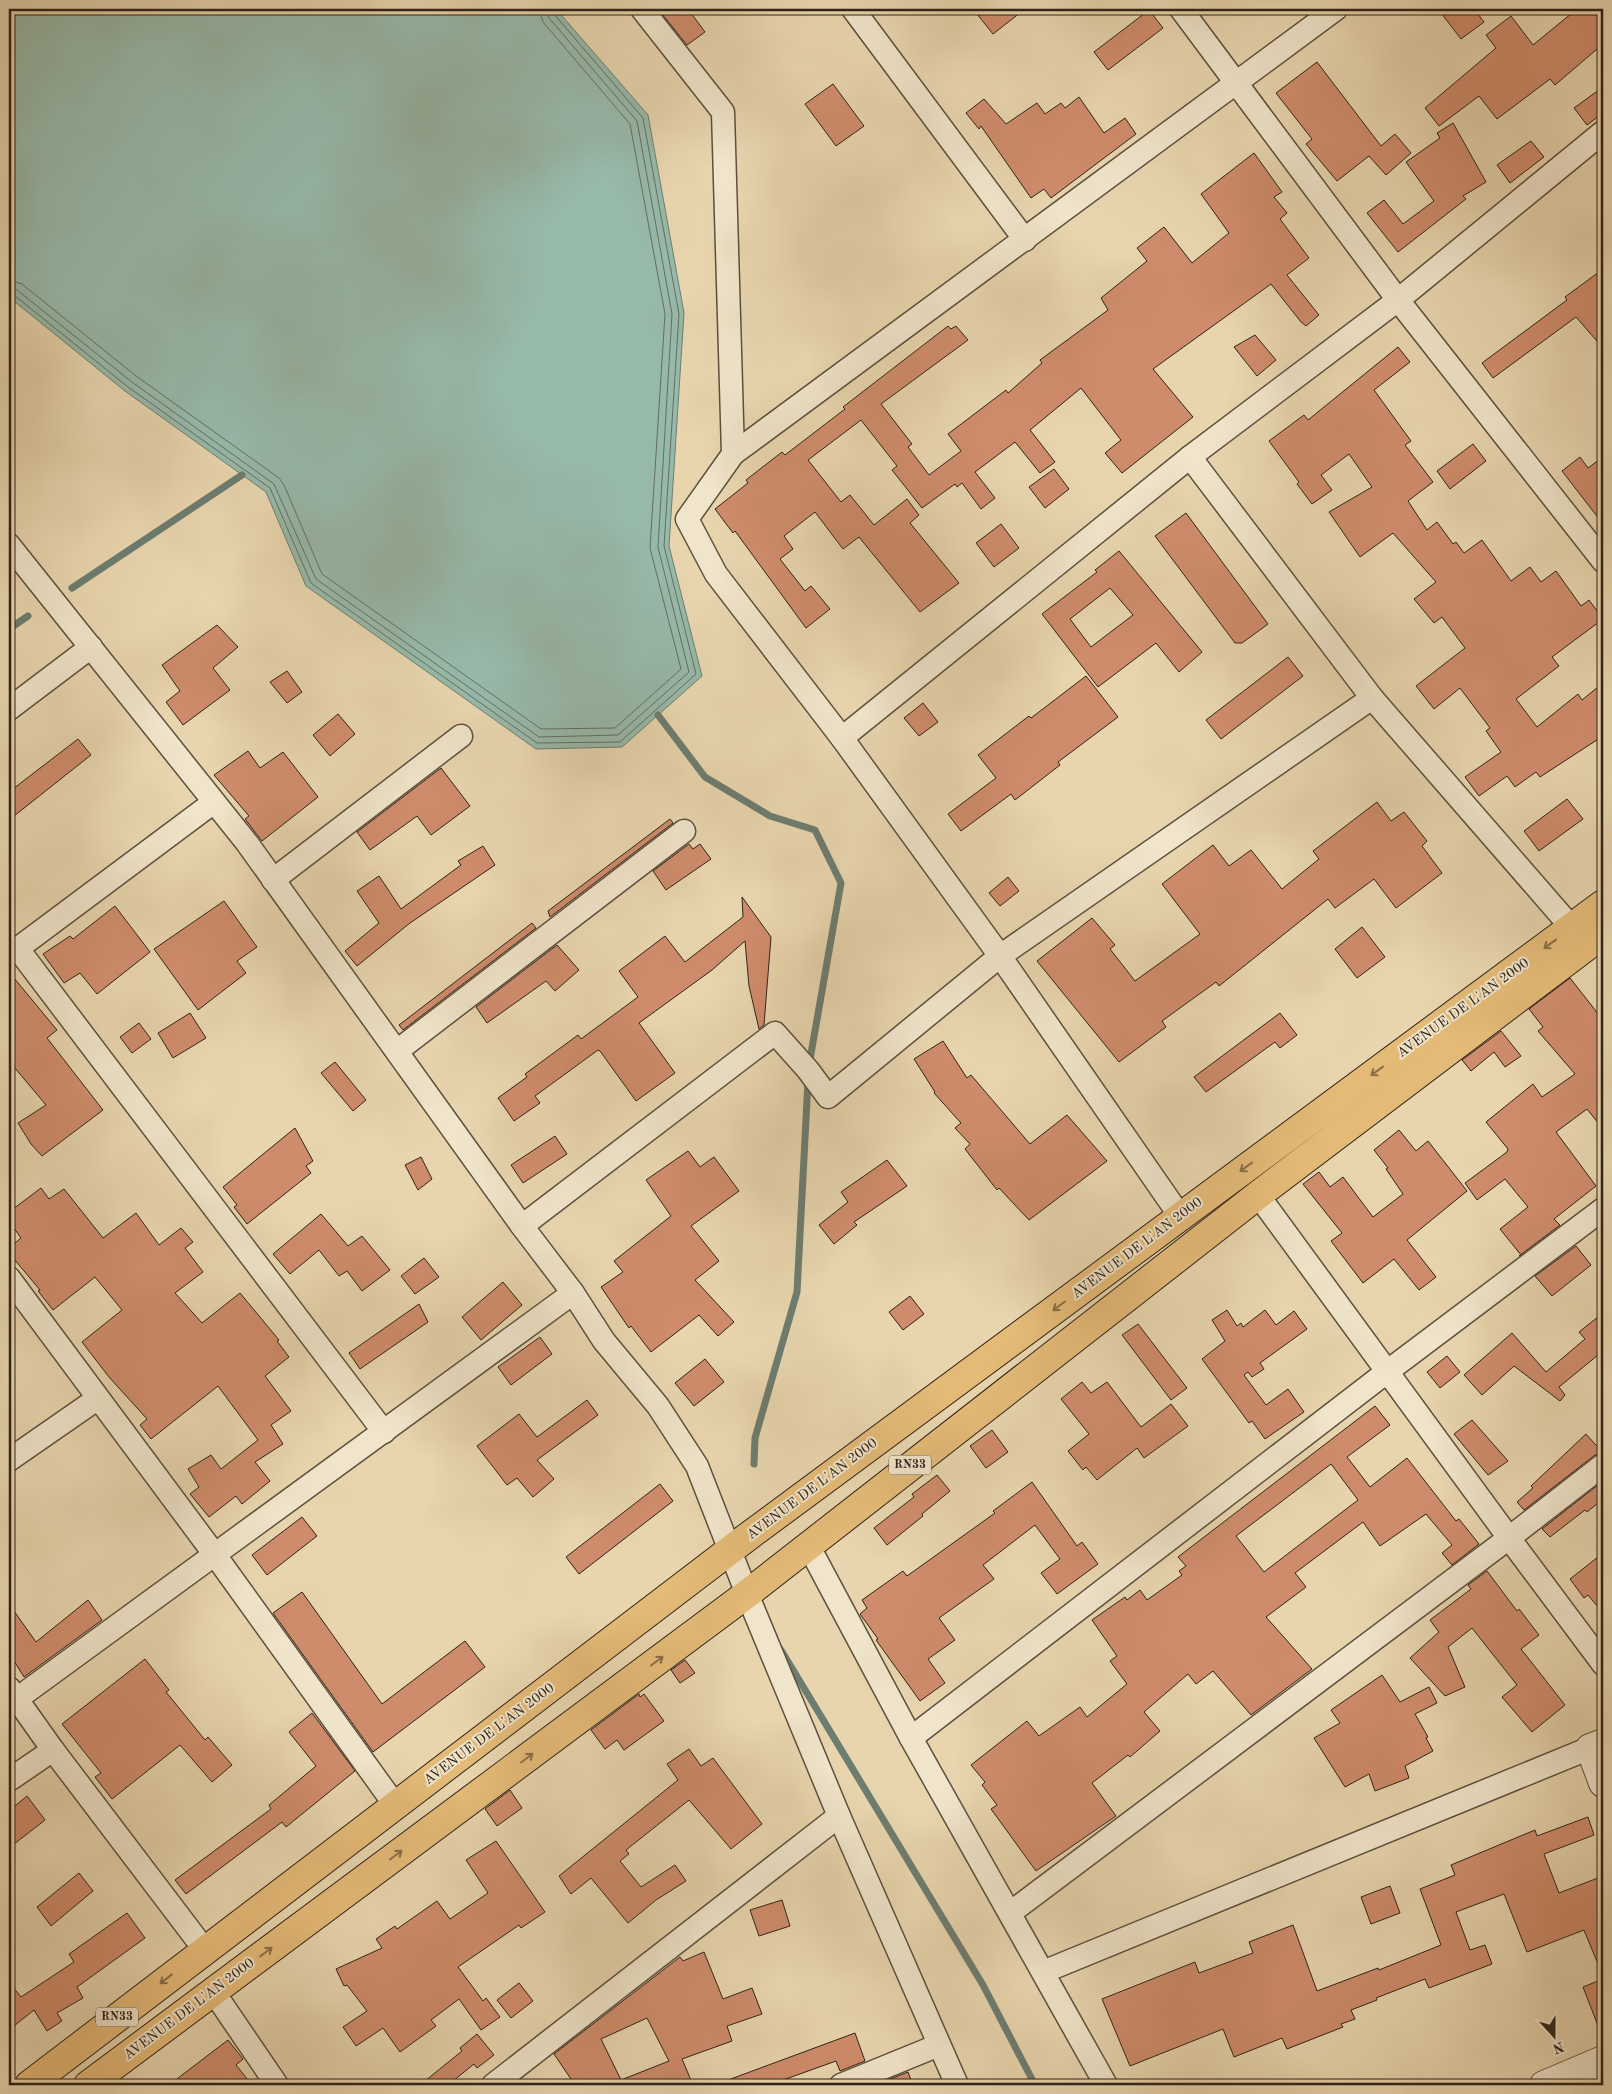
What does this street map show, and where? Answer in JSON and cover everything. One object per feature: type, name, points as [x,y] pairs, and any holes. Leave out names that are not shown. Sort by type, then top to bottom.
[{"type":"main road","name":"AVENUE DE L'AN 2000","points":[[29,2085],[204,1949],[730,1551],[1603,904]]},
{"type":"main road","name":"AVENUE DE L'AN 2000","points":[[88,2085],[747,1594],[1258,1194],[1601,940]]},
{"type":"street","points":[[642,9],[723,112],[733,454]]},
{"type":"street","points":[[853,9],[1025,240]]},
{"type":"street","points":[[1181,9],[1398,300],[1603,561]]},
{"type":"street","points":[[1180,1216],[1000,956],[842,738],[716,574],[687,519],[733,454],[1237,84],[1336,9]]},
{"type":"street","points":[[842,738],[1190,457],[1398,300],[1602,135]]},
{"type":"street","points":[[1190,457],[1372,698],[1572,928]]},
{"type":"street","points":[[9,545],[214,802],[273,880],[522,1226],[573,1293],[604,1341],[658,1406],[697,1466],[747,1594],[839,1816],[957,2085]]},
{"type":"street","points":[[9,709],[91,647]]},
{"type":"street","points":[[522,1226],[775,1033],[808,1070],[828,1097],[1000,956],[1372,698]]},
{"type":"street","points":[[273,880],[461,736]]},
{"type":"street","points":[[214,802],[13,952],[384,1432]]},
{"type":"street","points":[[397,1051],[684,831]]},
{"type":"street","points":[[1258,1194],[1508,1538],[1603,1664]]},
{"type":"street","points":[[911,1738],[1388,1371],[1603,1209]]},
{"type":"street","points":[[9,1278],[97,1399],[215,1555],[395,1805]]},
{"type":"street","points":[[204,1949],[53,1750],[13,1692],[215,1555],[573,1293]]},
{"type":"street","points":[[9,1460],[97,1399]]},
{"type":"street","points":[[1010,1913],[1603,1465]]},
{"type":"street","points":[[808,1545],[911,1738],[1106,2085]]},
{"type":"street","points":[[1043,1972],[1597,1745],[1603,1782]]},
{"type":"street","points":[[9,1780],[53,1750]]},
{"type":"street","points":[[493,2085],[839,1816]]},
{"type":"street","points":[[213,1991],[278,2085]]},
{"type":"street","points":[[841,2085],[939,2045]]},
{"type":"street","points":[[1544,2085],[1595,2071]]},
{"type":"water","points":[[9,9],[556,9],[648,115],[684,313],[669,546],[702,676],[622,747],[536,749],[306,586],[266,492],[125,391],[9,297]]},
{"type":"building","points":[[658,9],[688,9],[705,32],[687,45]]},
{"type":"building","points":[[973,9],[1025,9],[993,34]]},
{"type":"building","points":[[1438,9],[1474,9],[1484,22],[1461,39]]},
{"type":"building","points":[[1577,9],[1591,9],[1603,23],[1603,44],[1555,85],[1550,79],[1497,119],[1479,96],[1439,126],[1425,108],[1496,48],[1486,35],[1511,16],[1533,45]]},
{"type":"building","points":[[1149,10],[1163,28],[1108,70],[1094,52]]},
{"type":"building","points":[[1317,62],[1381,146],[1395,134],[1411,153],[1386,175],[1369,156],[1337,181],[1306,144],[1312,139],[1276,93]]},
{"type":"building","points":[[833,84],[864,126],[836,146],[805,104]]},
{"type":"building","points":[[1603,87],[1603,113],[1587,125],[1574,108]]},
{"type":"building","points":[[1079,97],[1104,133],[1125,118],[1136,134],[1051,198],[1044,189],[1031,198],[981,126],[979,129],[966,113],[984,99],[1006,124],[1037,103],[1045,114],[1061,103],[1065,108]]},
{"type":"building","points":[[1453,123],[1486,182],[1463,196],[1466,199],[1398,252],[1367,213],[1384,200],[1403,224],[1434,201],[1406,162],[1440,138],[1437,133]]},
{"type":"building","points":[[1531,141],[1544,157],[1510,183],[1497,165]]},
{"type":"building","points":[[1254,153],[1282,192],[1274,197],[1287,213],[1280,219],[1309,258],[1287,275],[1319,315],[1306,326],[1271,284],[1153,369],[1193,417],[1122,473],[1105,453],[1121,440],[1081,388],[1030,430],[1055,462],[1040,473],[1015,442],[975,472],[995,498],[981,509],[962,483],[957,487],[955,484],[922,508],[892,470],[897,466],[861,420],[808,460],[841,502],[850,495],[874,525],[907,499],[919,515],[910,523],[959,583],[920,612],[859,537],[843,549],[815,512],[784,536],[793,549],[780,559],[805,591],[811,586],[830,609],[806,628],[735,531],[733,533],[715,509],[748,483],[746,480],[782,452],[785,455],[845,409],[843,407],[948,326],[951,329],[956,326],[968,340],[881,404],[912,444],[908,447],[929,475],[961,451],[948,434],[1006,390],[1008,393],[1042,363],[1040,360],[1108,310],[1101,298],[1147,261],[1137,248],[1164,227],[1192,263],[1229,233],[1201,194]]},
{"type":"building","points":[[1603,269],[1603,348],[1576,317],[1493,378],[1482,363],[1567,300],[1565,297]]},
{"type":"building","points":[[1255,335],[1276,360],[1257,376],[1234,347]]},
{"type":"building","points":[[1398,347],[1410,362],[1374,390],[1411,441],[1405,445],[1433,482],[1408,501],[1427,530],[1437,522],[1453,544],[1456,542],[1464,553],[1482,540],[1511,581],[1530,567],[1541,582],[1556,571],[1581,606],[1589,600],[1603,619],[1552,657],[1559,666],[1516,699],[1537,727],[1578,694],[1582,700],[1603,683],[1603,736],[1540,777],[1536,772],[1515,787],[1507,776],[1479,796],[1465,777],[1501,752],[1486,731],[1490,728],[1460,688],[1434,709],[1416,686],[1465,648],[1442,617],[1434,623],[1414,599],[1436,582],[1393,533],[1360,557],[1329,512],[1372,487],[1349,454],[1321,475],[1332,490],[1312,504],[1297,484],[1299,482],[1269,441],[1304,415],[1308,420]]},
{"type":"building","points":[[1473,444],[1486,461],[1450,489],[1437,471]]},
{"type":"building","points":[[1580,457],[1588,468],[1603,457],[1603,524],[1562,471]]},
{"type":"building","points":[[1054,469],[1069,489],[1045,508],[1029,487]]},
{"type":"building","points":[[1186,513],[1268,624],[1242,643],[1235,643],[1155,536]]},
{"type":"building","points":[[1001,524],[1019,548],[994,567],[976,543]]},
{"type":"building","points":[[1119,551],[1202,652],[1179,672],[1156,643],[1098,687],[1042,614],[1097,572],[1095,570]],"holes":[[[1110,588],[1133,615],[1091,647],[1070,619]]]},
{"type":"building","points":[[217,625],[238,647],[213,668],[230,690],[183,725],[166,702],[180,691],[162,665]]},
{"type":"building","points":[[1288,657],[1303,676],[1221,739],[1206,720]]},
{"type":"building","points":[[287,671],[302,692],[287,703],[270,682]]},
{"type":"building","points":[[1086,676],[1118,717],[1058,762],[1060,765],[1015,800],[1011,794],[961,831],[948,814],[996,778],[978,755]]},
{"type":"building","points":[[923,703],[938,722],[919,736],[904,718]]},
{"type":"building","points":[[338,714],[355,734],[330,756],[313,735]]},
{"type":"building","points":[[78,739],[91,755],[9,820],[9,792]]},
{"type":"building","points":[[248,751],[260,768],[283,752],[318,797],[262,841],[245,819],[249,816],[214,775]]},
{"type":"building","points":[[441,768],[470,806],[431,835],[417,816],[370,850],[357,832]]},
{"type":"building","points":[[1567,799],[1583,819],[1539,851],[1524,831]]},
{"type":"building","points":[[1377,802],[1391,821],[1404,812],[1427,841],[1422,846],[1442,873],[1396,908],[1374,879],[1335,908],[1328,899],[1219,986],[1216,982],[1162,1021],[1166,1027],[1119,1062],[1037,961],[1092,918],[1115,945],[1110,949],[1135,981],[1200,934],[1162,884],[1213,845],[1229,866],[1251,850],[1282,889],[1319,859],[1313,851]]},
{"type":"building","points":[[670,819],[673,823],[550,917],[548,911]]},
{"type":"building","points":[[689,844],[693,849],[700,844],[711,859],[666,890],[653,871]]},
{"type":"building","points":[[483,846],[495,865],[410,923],[357,966],[345,951],[379,923],[357,891],[379,876],[401,909],[461,865],[458,861]]},
{"type":"building","points":[[1008,877],[1019,891],[1000,906],[989,893]]},
{"type":"building","points":[[742,897],[771,937],[764,1025],[759,1029],[749,986],[745,941],[712,970],[639,1023],[675,1073],[636,1101],[598,1050],[535,1096],[540,1103],[514,1121],[498,1098],[527,1077],[525,1074],[578,1035],[581,1039],[638,997],[619,971],[665,936],[685,962],[743,917]]},
{"type":"building","points":[[224,901],[257,947],[237,961],[246,973],[198,1010],[154,949]]},
{"type":"building","points":[[115,906],[150,952],[97,994],[80,973],[64,983],[43,954],[70,936],[73,939]]},
{"type":"building","points":[[532,923],[536,928],[403,1030],[399,1025]]},
{"type":"building","points":[[1362,927],[1385,957],[1357,978],[1335,949]]},
{"type":"building","points":[[557,945],[579,970],[555,991],[546,981],[487,1023],[476,1007]]},
{"type":"building","points":[[9,972],[57,1030],[47,1038],[103,1110],[42,1156],[31,1144],[18,1123],[46,1105],[9,1061]]},
{"type":"building","points":[[1570,978],[1603,1020],[1603,1129],[1587,1109],[1556,1132],[1596,1186],[1554,1219],[1560,1225],[1521,1255],[1500,1229],[1528,1207],[1505,1179],[1477,1200],[1465,1183],[1507,1152],[1508,1149],[1486,1122],[1533,1084],[1542,1097],[1575,1074],[1538,1031],[1543,1027],[1529,1009]]},
{"type":"building","points":[[190,1013],[206,1038],[173,1058],[158,1033]]},
{"type":"building","points":[[1280,1013],[1297,1035],[1280,1048],[1275,1042],[1206,1092],[1194,1077]]},
{"type":"building","points":[[139,1023],[151,1039],[132,1053],[120,1037]]},
{"type":"building","points":[[1501,1031],[1521,1056],[1505,1067],[1494,1052],[1471,1071],[1462,1060]]},
{"type":"building","points":[[943,1041],[967,1078],[971,1075],[1030,1144],[1067,1115],[1107,1161],[1029,1220],[999,1188],[997,1190],[965,1149],[970,1144],[955,1128],[961,1123],[934,1093],[914,1059]]},
{"type":"building","points":[[335,1062],[366,1100],[353,1111],[321,1073]]},
{"type":"building","points":[[295,1128],[313,1161],[306,1166],[311,1173],[247,1224],[234,1207],[237,1205],[223,1187]]},
{"type":"building","points":[[1399,1130],[1416,1151],[1428,1141],[1467,1191],[1407,1240],[1436,1277],[1419,1290],[1394,1259],[1363,1283],[1331,1241],[1342,1233],[1303,1184],[1319,1172],[1330,1187],[1343,1177],[1373,1217],[1403,1194],[1386,1169],[1388,1168],[1374,1150]]},
{"type":"building","points":[[555,1136],[567,1154],[523,1183],[511,1165]]},
{"type":"building","points":[[688,1151],[700,1167],[714,1157],[739,1191],[691,1226],[719,1261],[695,1280],[734,1322],[718,1336],[699,1315],[651,1352],[631,1326],[629,1328],[601,1287],[623,1272],[614,1261],[671,1216],[646,1180]]},
{"type":"building","points":[[421,1157],[432,1179],[418,1190],[405,1165]]},
{"type":"building","points":[[887,1160],[907,1186],[854,1222],[857,1225],[834,1244],[819,1225],[848,1202],[841,1192]]},
{"type":"building","points":[[41,1188],[49,1199],[64,1189],[103,1238],[136,1213],[159,1245],[181,1228],[193,1242],[185,1248],[203,1272],[175,1293],[202,1323],[240,1293],[279,1340],[277,1341],[289,1357],[265,1376],[291,1411],[271,1425],[283,1444],[255,1462],[270,1481],[242,1504],[236,1496],[209,1517],[190,1494],[199,1487],[188,1469],[211,1455],[221,1469],[258,1440],[218,1386],[151,1439],[140,1425],[147,1419],[109,1377],[82,1342],[122,1310],[95,1277],[53,1310],[38,1291],[40,1290],[9,1253],[9,1248],[21,1238],[9,1221],[9,1212]]},
{"type":"building","points":[[321,1214],[348,1246],[362,1236],[390,1270],[362,1291],[347,1271],[339,1276],[319,1250],[290,1274],[273,1254]]},
{"type":"building","points":[[1576,1246],[1591,1265],[1552,1296],[1535,1276]]},
{"type":"building","points":[[424,1258],[439,1277],[415,1294],[401,1276]]},
{"type":"building","points":[[503,1282],[522,1305],[481,1340],[462,1317]]},
{"type":"building","points":[[910,1296],[924,1314],[903,1330],[889,1312]]},
{"type":"building","points":[[419,1304],[428,1322],[360,1369],[349,1353]]},
{"type":"building","points":[[1227,1310],[1237,1326],[1241,1323],[1243,1327],[1265,1310],[1276,1325],[1294,1311],[1307,1329],[1260,1363],[1264,1369],[1252,1377],[1248,1372],[1244,1375],[1266,1405],[1288,1389],[1304,1412],[1265,1439],[1252,1421],[1249,1423],[1202,1359],[1225,1341],[1212,1320]]},
{"type":"building","points":[[1603,1313],[1603,1362],[1598,1355],[1559,1387],[1565,1395],[1560,1401],[1514,1366],[1482,1395],[1464,1375],[1512,1333],[1546,1372],[1585,1339],[1579,1332]]},
{"type":"building","points":[[1138,1324],[1187,1388],[1171,1400],[1122,1335]]},
{"type":"building","points":[[540,1337],[552,1354],[511,1385],[498,1367]]},
{"type":"building","points":[[1447,1356],[1460,1372],[1440,1388],[1427,1372]]},
{"type":"building","points":[[705,1359],[724,1382],[694,1406],[675,1383]]},
{"type":"building","points":[[1082,1382],[1091,1393],[1107,1382],[1141,1427],[1171,1404],[1188,1426],[1144,1458],[1137,1448],[1097,1480],[1086,1467],[1083,1470],[1068,1451],[1089,1434],[1061,1399]]},
{"type":"building","points":[[587,1400],[598,1415],[537,1460],[554,1479],[533,1497],[517,1478],[507,1485],[477,1446],[519,1414],[537,1437]]},
{"type":"building","points":[[1375,1406],[1390,1425],[1347,1457],[1370,1487],[1407,1458],[1456,1521],[1459,1519],[1479,1544],[1452,1565],[1442,1553],[1452,1545],[1426,1514],[1380,1546],[1363,1522],[1295,1573],[1306,1587],[1266,1617],[1312,1669],[1251,1715],[1213,1671],[1196,1684],[1188,1674],[1144,1712],[1160,1731],[1130,1757],[1128,1755],[1092,1783],[1116,1816],[1036,1871],[991,1809],[997,1805],[982,1785],[985,1782],[971,1765],[1027,1721],[1039,1736],[1080,1707],[1087,1717],[1127,1684],[1110,1661],[1117,1656],[1092,1620],[1125,1597],[1127,1600],[1140,1590],[1147,1600],[1182,1575],[1179,1571],[1186,1566],[1178,1557]],"holes":[[[1331,1464],[1358,1500],[1264,1572],[1236,1536]]]},
{"type":"building","points":[[1472,1420],[1508,1461],[1488,1475],[1454,1434]]},
{"type":"building","points":[[992,1430],[1008,1452],[986,1468],[970,1446]]},
{"type":"building","points":[[1586,1434],[1602,1452],[1595,1455],[1524,1510],[1517,1502],[1533,1488],[1531,1486]]},
{"type":"building","points":[[937,1475],[950,1491],[887,1545],[874,1528],[914,1497],[912,1494]]},
{"type":"building","points":[[1603,1481],[1603,1499],[1587,1512],[1585,1510],[1550,1537],[1542,1529]]},
{"type":"building","points":[[1032,1482],[1077,1546],[1082,1542],[1098,1564],[1057,1594],[1041,1573],[1060,1559],[1035,1525],[983,1565],[994,1579],[939,1618],[955,1640],[928,1659],[945,1683],[920,1701],[876,1640],[878,1639],[860,1614],[867,1608],[862,1600],[903,1571],[907,1576],[995,1513],[993,1511]]},
{"type":"building","points":[[660,1484],[673,1501],[579,1574],[566,1557]]},
{"type":"building","points":[[302,1517],[317,1536],[267,1575],[252,1555]]},
{"type":"building","points":[[1603,1553],[1603,1613],[1588,1595],[1584,1598],[1570,1579]]},
{"type":"building","points":[[1487,1571],[1517,1611],[1519,1609],[1539,1635],[1521,1649],[1565,1705],[1532,1732],[1502,1697],[1517,1685],[1472,1628],[1448,1647],[1465,1687],[1445,1696],[1410,1658],[1439,1632],[1430,1620],[1471,1589],[1468,1585]]},
{"type":"building","points":[[302,1592],[382,1704],[465,1641],[485,1667],[373,1752],[273,1613]]},
{"type":"building","points":[[88,1600],[102,1620],[24,1677],[9,1653],[9,1604],[36,1642]]},
{"type":"building","points":[[145,1659],[169,1690],[166,1692],[205,1740],[208,1737],[232,1765],[212,1782],[180,1745],[112,1799],[95,1777],[101,1773],[62,1724]]},
{"type":"building","points":[[685,1660],[695,1673],[680,1683],[671,1670]]},
{"type":"building","points":[[1382,1675],[1400,1702],[1429,1687],[1437,1703],[1415,1714],[1428,1737],[1426,1738],[1433,1751],[1405,1766],[1409,1778],[1375,1791],[1369,1774],[1345,1787],[1314,1738],[1340,1723],[1331,1710]]},
{"type":"building","points":[[639,1694],[640,1697],[644,1694],[664,1721],[624,1750],[617,1740],[605,1749],[591,1730]]},
{"type":"building","points":[[312,1713],[355,1771],[286,1827],[282,1822],[186,1894],[175,1880],[271,1809],[269,1805],[316,1766],[289,1732]]},
{"type":"building","points":[[689,1749],[701,1766],[713,1758],[762,1824],[731,1849],[689,1800],[626,1850],[629,1854],[620,1861],[641,1887],[675,1865],[686,1881],[656,1900],[628,1923],[591,1878],[571,1894],[559,1876],[678,1780],[667,1764]]},
{"type":"building","points":[[510,1790],[522,1808],[497,1826],[485,1809]]},
{"type":"building","points":[[27,1796],[45,1820],[9,1848],[9,1811]]},
{"type":"building","points":[[1588,1817],[1594,1835],[1544,1854],[1559,1893],[1603,1876],[1603,1976],[1584,1930],[1527,1952],[1504,1894],[1456,1912],[1470,1950],[1485,1945],[1492,1964],[1429,1988],[1425,1979],[1376,1998],[1377,2000],[1351,2010],[1355,2019],[1341,2024],[1343,2027],[1287,2049],[1282,2038],[1234,2057],[1223,2029],[1130,2066],[1102,1999],[1195,1962],[1199,1973],[1253,1953],[1249,1942],[1293,1925],[1317,1991],[1378,1968],[1379,1970],[1441,1945],[1420,1889],[1455,1875],[1451,1865],[1535,1830],[1537,1836]]},
{"type":"building","points":[[496,1841],[545,1912],[521,1928],[519,1925],[458,1967],[483,2001],[486,1998],[500,2017],[481,2030],[459,1999],[431,2020],[436,2026],[400,2052],[383,2028],[356,2046],[343,2027],[367,2011],[347,1985],[344,1986],[336,1969],[382,1948],[376,1939],[395,1926],[397,1929],[437,1901],[450,1919],[488,1893],[466,1860]]},
{"type":"building","points":[[79,1873],[93,1891],[51,1926],[37,1907]]},
{"type":"building","points":[[1390,1886],[1400,1913],[1371,1924],[1361,1897]]},
{"type":"building","points":[[782,1900],[790,1926],[759,1936],[750,1910]]},
{"type":"building","points":[[127,1913],[145,1938],[77,1987],[83,1998],[57,2013],[62,2021],[47,2031],[34,2010],[9,2030],[9,1982],[21,1997],[74,1962],[69,1954]]},
{"type":"building","points":[[704,1952],[723,1999],[752,1988],[762,2014],[727,2026],[732,2041],[682,2059],[693,2085],[575,2085],[554,2054],[680,1957],[683,1961]],"holes":[[[647,2018],[669,2061],[621,2080],[601,2039]]]},
{"type":"building","points":[[1603,1979],[1603,2036],[1602,2036],[1583,1987]]},
{"type":"building","points":[[519,1983],[533,2001],[511,2018],[497,2000]]},
{"type":"building","points":[[855,2033],[865,2061],[840,2071],[836,2061],[769,2085],[720,2085],[720,2083]]},
{"type":"building","points":[[477,2034],[494,2055],[477,2068],[474,2064],[448,2085],[420,2085],[462,2051],[460,2048]]},
{"type":"building","points":[[228,2040],[243,2059],[236,2065],[252,2085],[169,2085]]},
{"type":"building","points":[[908,2072],[913,2085],[875,2085]]},
{"type":"waterway","points":[[72,588],[242,475]]},
{"type":"waterway","points":[[9,629],[28,616]]},
{"type":"waterway","points":[[658,715],[705,777],[770,816],[815,830],[841,883],[809,1065]]},
{"type":"waterway","points":[[754,1464],[755,1438],[797,1292],[808,1081]]},
{"type":"waterway","points":[[781,1650],[983,1985],[1035,2085]]}]
